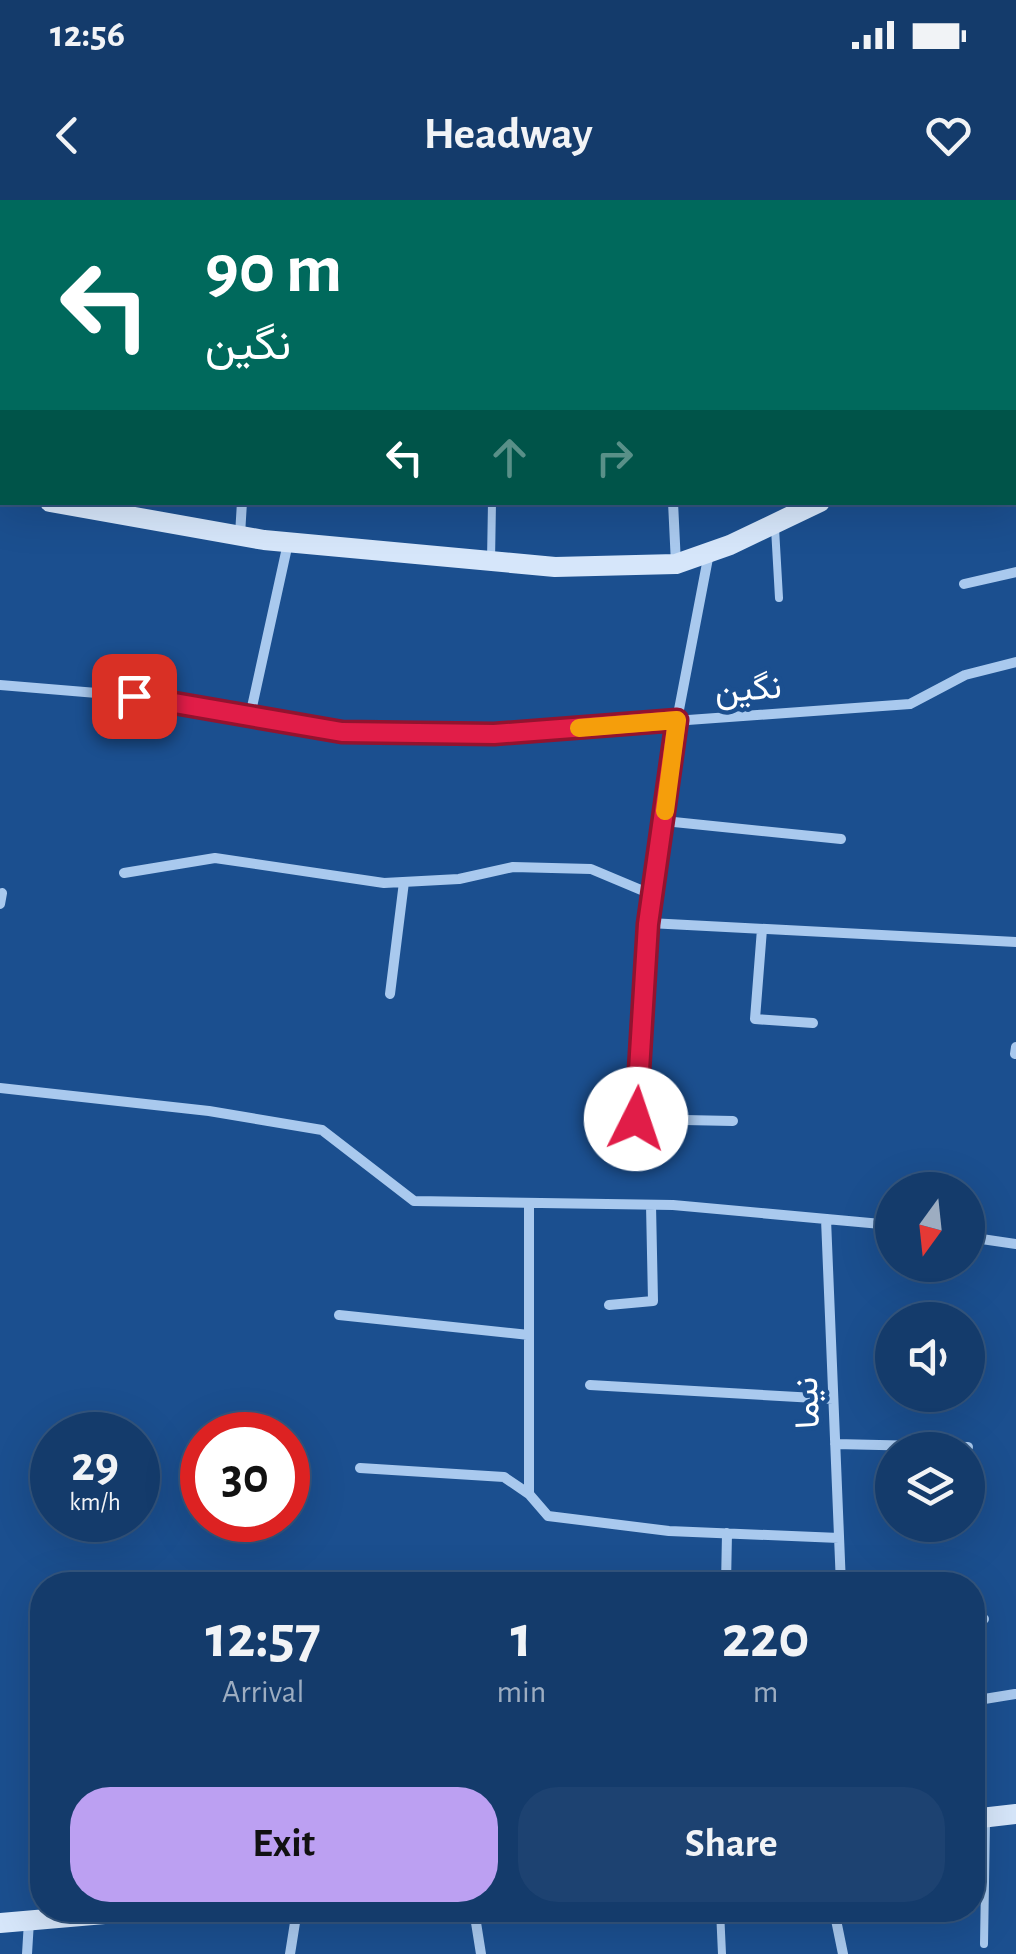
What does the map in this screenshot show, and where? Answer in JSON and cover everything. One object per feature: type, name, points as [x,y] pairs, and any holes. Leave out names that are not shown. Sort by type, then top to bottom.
[{"type":"street","points":[[85,505],[120,508],[288,542],[555,566],[676,564],[814,505]]},
{"type":"street","points":[[240,535],[242,505]]},
{"type":"street","points":[[673,505],[676,564]]},
{"type":"street","points":[[250,716],[288,542]]},
{"type":"street","points":[[709,553],[677,720],[648,924],[636,1119],[732,1122]]},
{"type":"street","points":[[964,584],[1016,572]]},
{"type":"street","name":"نگین","points":[[0,686],[134,696],[342,732],[494,734],[910,704],[965,674],[1016,662]]},
{"type":"street","points":[[664,821],[842,839]]},
{"type":"street","points":[[124,873],[215,858],[367,881],[458,879],[513,867],[591,870],[653,895]]},
{"type":"street","points":[[390,994],[404,882]]},
{"type":"street","points":[[648,924],[1016,942]]},
{"type":"street","points":[[762,929],[755,1019],[812,1023]]},
{"type":"street","points":[[0,1088],[209,1111],[322,1130],[414,1201],[651,1205],[875,1223]]},
{"type":"street","points":[[529,1203],[529,1494]]},
{"type":"street","points":[[609,1305],[653,1301],[651,1205]]},
{"type":"street","name":"نیما","points":[[826,1219],[840,1572]]},
{"type":"street","points":[[985,1239],[1016,1244]]},
{"type":"street","points":[[339,1315],[529,1335]]},
{"type":"street","points":[[590,1385],[834,1399]]},
{"type":"street","points":[[836,1444],[875,1445]]},
{"type":"street","points":[[360,1468],[504,1477],[529,1494],[548,1516],[669,1530],[839,1538]]},
{"type":"street","points":[[726,1572],[727,1533]]},
{"type":"street","points":[[985,1699],[1015,1694]]},
{"type":"street","points":[[985,1817],[1016,1814]]},
{"type":"street","points":[[0,1923],[29,1921],[28,1954]]},
{"type":"street","points":[[290,1954],[295,1922]]},
{"type":"street","points":[[476,1922],[481,1954]]},
{"type":"street","points":[[836,1922],[843,1954]]},
{"type":"lane","points":[[491,561],[492,505]]},
{"type":"lane","points":[[774,524],[779,598]]},
{"type":"lane","points":[[721,1922],[722,1954]]},
{"type":"lane","points":[[983,1922],[984,1944]]},
{"type":"slow traffic","points":[[579,728],[677,720],[665,811]]},
{"type":"route","points":[[134,696],[342,732],[494,734],[677,720],[648,924],[636,1119]]}]
